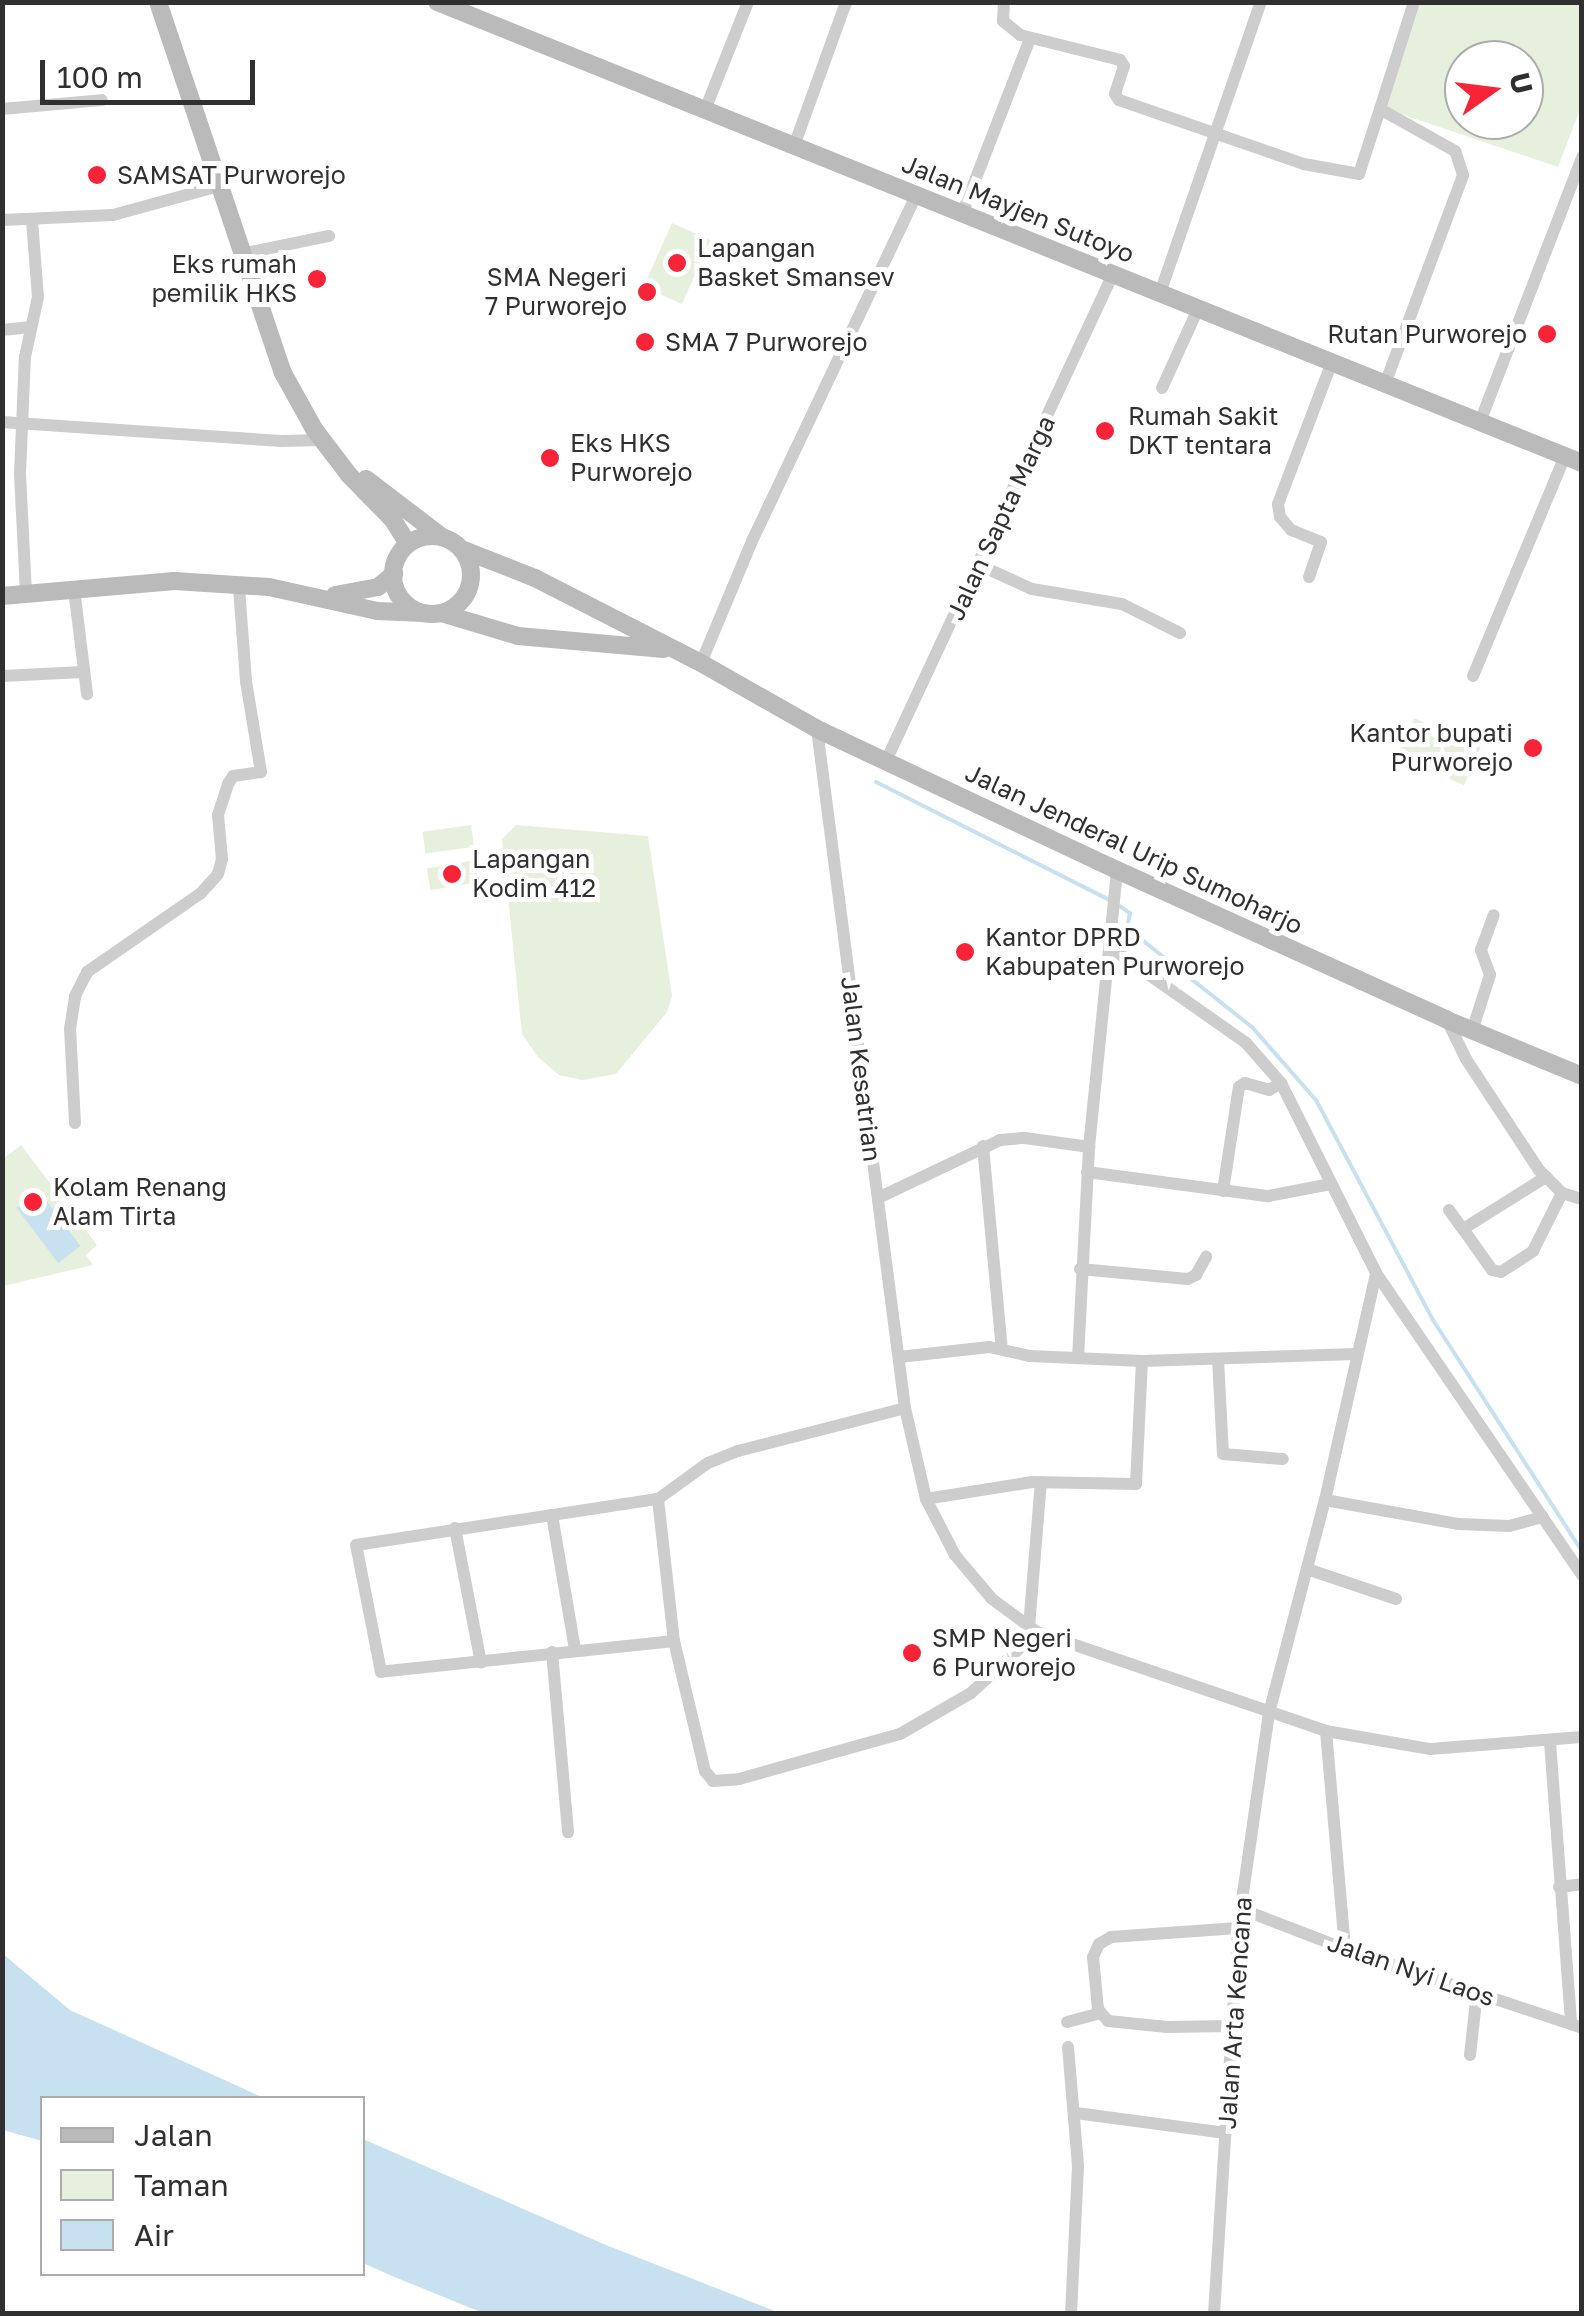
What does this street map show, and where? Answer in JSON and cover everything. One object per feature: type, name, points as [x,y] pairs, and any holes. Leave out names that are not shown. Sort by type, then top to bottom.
[{"type":"main road","points":[[158,2],[282,373],[322,440],[386,511],[408,544]]},
{"type":"main road","name":"Jalan Mayjen Sutoyo","points":[[437,2],[459,7],[1573,459]]},
{"type":"main road","points":[[337,459],[461,548],[508,565],[674,650]]},
{"type":"main road","points":[[442,537],[430,536],[408,544],[396,562],[394,574],[402,599],[432,613],[518,636],[674,650]]},
{"type":"main road","points":[[2,596],[174,580],[325,596],[376,611],[432,613],[453,608],[470,586],[468,560],[461,548]]},
{"type":"main road","points":[[325,596],[378,587],[394,574]]},
{"type":"main road","name":"Jalan Jenderal Urip Sumoharjo","points":[[674,650],[818,729],[1117,879],[1582,1076]]},
{"type":"street","points":[[705,110],[748,2]]},
{"type":"street","points":[[794,146],[846,2]]},
{"type":"street","points":[[1004,2],[1003,21],[1030,39],[1120,60],[1124,66],[1116,98],[1218,135],[1352,176],[1363,171],[1414,2]]},
{"type":"street","points":[[1160,293],[1218,135],[1260,2]]},
{"type":"street","points":[[962,214],[1030,39]]},
{"type":"street","points":[[2,108],[102,100]]},
{"type":"street","points":[[1380,109],[1455,151],[1463,176],[1385,384]]},
{"type":"street","points":[[1480,422],[1582,157]]},
{"type":"street","points":[[2,220],[113,215],[219,186]]},
{"type":"street","points":[[702,662],[752,542],[916,195]]},
{"type":"street","points":[[26,593],[22,424],[31,326],[38,298],[32,220]]},
{"type":"street","points":[[241,254],[329,236]]},
{"type":"street","name":"Jalan Sapta Marga","points":[[886,761],[1113,274]]},
{"type":"street","points":[[1162,388],[1198,308]]},
{"type":"street","points":[[2,330],[31,326]]},
{"type":"street","points":[[1309,577],[1321,542],[1291,530],[1280,517],[1278,504],[1332,362]]},
{"type":"street","points":[[2,422],[280,442],[322,440]]},
{"type":"street","points":[[1472,676],[1573,459]]},
{"type":"street","points":[[979,565],[1032,589],[1122,604],[1180,634]]},
{"type":"street","points":[[75,1123],[70,1029],[76,996],[87,972],[201,893],[218,874],[222,859],[218,815],[228,784],[232,776],[260,772],[246,681],[239,587]]},
{"type":"street","points":[[74,589],[87,694]]},
{"type":"street","points":[[2,676],[84,672]]},
{"type":"street","name":"Jalan Kesatrian","points":[[818,729],[905,1408],[926,1499],[956,1555],[978,1584],[1034,1629],[1268,1714],[1326,1731],[1430,1749],[1550,1742],[1582,1736]]},
{"type":"street","points":[[1078,1358],[1089,1147],[1117,879]]},
{"type":"street","points":[[1472,1031],[1490,975],[1481,953],[1494,915]]},
{"type":"street","points":[[1111,948],[1246,1042],[1281,1083],[1376,1273],[1582,1574]]},
{"type":"street","points":[[1446,1020],[1490,1098],[1546,1177],[1562,1193],[1582,1199]]},
{"type":"street","points":[[1223,1191],[1238,1088],[1245,1083],[1269,1090],[1281,1083]]},
{"type":"street","points":[[878,1198],[983,1146],[1024,1138],[1089,1147]]},
{"type":"street","points":[[983,1146],[1002,1349]]},
{"type":"street","points":[[1087,1172],[1268,1196],[1331,1184]]},
{"type":"street","points":[[1463,1229],[1546,1177]]},
{"type":"street","points":[[1449,1210],[1492,1270],[1501,1272],[1533,1250],[1562,1193]]},
{"type":"street","points":[[1080,1269],[1188,1279],[1196,1275],[1206,1257]]},
{"type":"street","name":"Jalan Arta Kencana","points":[[1214,2314],[1238,1928],[1268,1714],[1326,1500],[1376,1273]]},
{"type":"street","points":[[899,1357],[966,1348],[1002,1349],[1030,1356],[1142,1361],[1356,1354]]},
{"type":"street","points":[[1218,1359],[1223,1454],[1283,1459]]},
{"type":"street","points":[[926,1499],[1041,1482],[1138,1483],[1142,1361]]},
{"type":"street","points":[[674,1641],[386,1673],[378,1668],[356,1545],[658,1499],[708,1464],[738,1451],[905,1408]]},
{"type":"street","points":[[658,1499],[674,1641],[705,1770],[719,1782],[900,1734],[971,1693],[1034,1629],[1041,1482]]},
{"type":"street","points":[[1326,1500],[1459,1524],[1509,1526],[1543,1517]]},
{"type":"street","points":[[552,1514],[575,1650]]},
{"type":"street","points":[[455,1528],[481,1663]]},
{"type":"street","points":[[1307,1570],[1396,1598]]},
{"type":"street","points":[[552,1652],[568,1832]]},
{"type":"street","points":[[1326,1731],[1345,1949]]},
{"type":"street","points":[[1550,1742],[1560,1887],[1576,2026]]},
{"type":"street","points":[[1560,1887],[1582,1884]]},
{"type":"street","name":"Jalan Nyi Laos","points":[[1241,1909],[1345,1949],[1576,2026]]},
{"type":"street","points":[[1232,2026],[1124,2025],[1108,2021],[1100,2013],[1094,1958],[1106,1939],[1238,1928]]},
{"type":"street","points":[[1470,2054],[1476,1993]]},
{"type":"street","points":[[1066,2022],[1100,2013]]},
{"type":"street","points":[[1068,2047],[1076,2114],[1078,2200],[1071,2314]]},
{"type":"street","points":[[1076,2114],[1226,2133]]},
{"type":"green space","points":[[1410,3],[1581,3],[1581,107],[1558,167],[1478,140],[1544,140],[1544,40],[1444,40],[1444,129],[1380,107]]},
{"type":"green space","name":"Lapangan Basket Smansev","points":[[672,223],[710,240],[682,304],[644,287]]},
{"type":"green space","points":[[1414,718],[1481,748],[1464,785],[1397,755]]},
{"type":"green space","name":"Lapangan Kodim 412","points":[[471,825],[474,847],[426,854],[422,832]]},
{"type":"green space","name":"Lapangan Kodim 412","points":[[516,825],[648,836],[672,996],[667,1012],[616,1074],[582,1080],[559,1075],[538,1057],[522,1034],[502,839]]},
{"type":"green space","name":"Lapangan Kodim 412","points":[[475,860],[479,882],[431,890],[427,869]]},
{"type":"green space","name":"Kolam Renang Alam Tirta","points":[[21,1145],[97,1245],[86,1255],[93,1265],[3,1286],[3,1159]]},
{"type":"water","points":[[39,1191],[81,1246],[58,1263],[17,1208]]},
{"type":"water","points":[[3,1954],[70,2010],[260,2096],[40,2096],[40,2140],[3,2130]]},
{"type":"water","points":[[365,2140],[606,2245],[780,2313],[483,2313],[365,2264]]},
{"type":"waterway","points":[[876,782],[1110,900]]},
{"type":"waterway","points":[[1118,905],[1130,913],[1127,928],[1252,1027],[1316,1100],[1433,1320],[1582,1551]]},
{"type":"place","name":"SAMSAT Purworejo","points":[[97,175]]},
{"type":"place","name":"Lapangan Basket Smansev","points":[[677,263]]},
{"type":"place","name":"Eks rumah pemilik HKS","points":[[317,279]]},
{"type":"place","name":"SMA Negeri 7 Purworejo","points":[[647,292]]},
{"type":"place","name":"Rutan Purworejo","points":[[1547,334]]},
{"type":"place","name":"SMA 7 Purworejo","points":[[645,342]]},
{"type":"place","name":"Rumah Sakit DKT tentara","points":[[1105,431]]},
{"type":"place","name":"Eks HKS Purworejo","points":[[550,458]]},
{"type":"place","name":"Kantor bupati Purworejo","points":[[1533,748]]},
{"type":"place","name":"Lapangan Kodim 412","points":[[452,874]]},
{"type":"place","name":"Kantor DPRD Kabupaten Purworejo","points":[[965,952]]},
{"type":"place","name":"Kolam Renang Alam Tirta","points":[[33,1202]]},
{"type":"place","name":"SMP Negeri 6 Purworejo","points":[[912,1653]]}]
